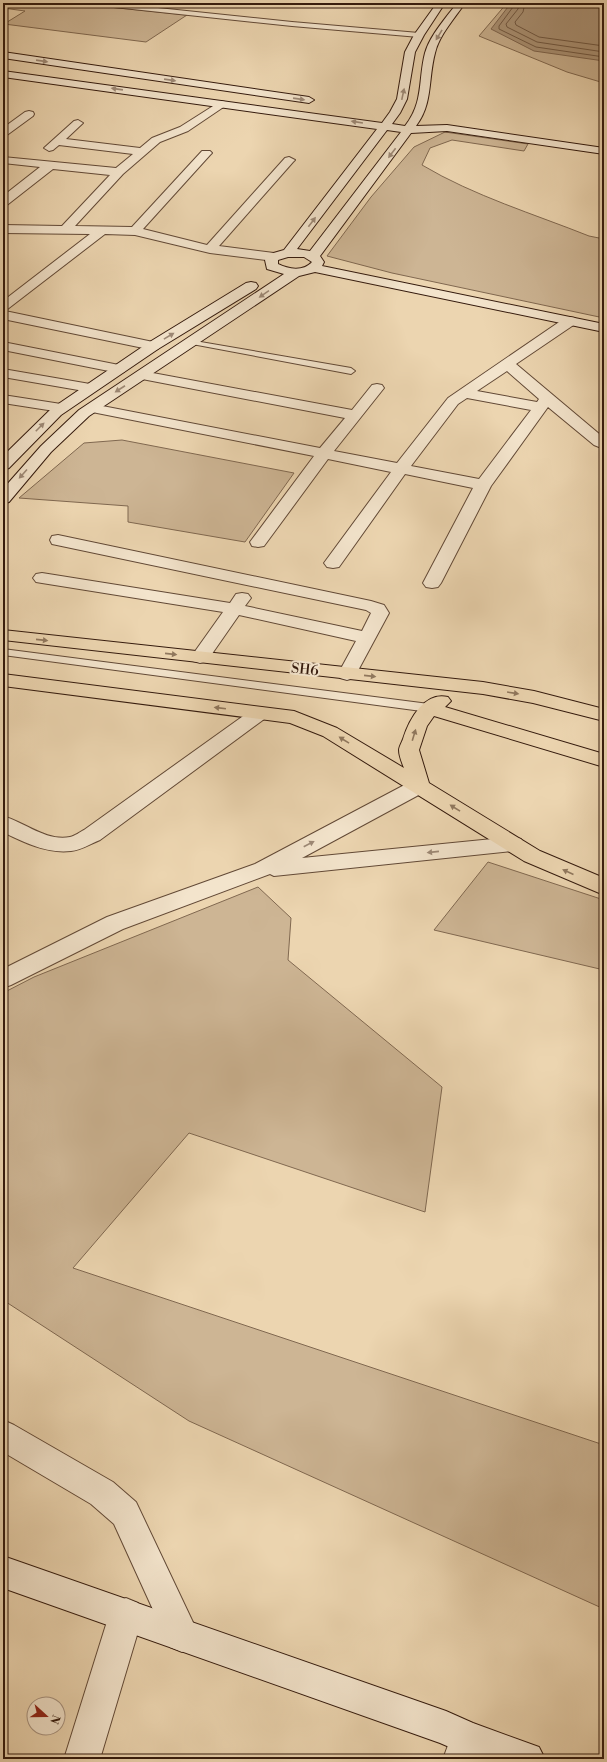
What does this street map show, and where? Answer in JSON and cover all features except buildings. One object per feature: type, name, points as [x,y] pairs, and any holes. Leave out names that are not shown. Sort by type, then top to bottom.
[{"type":"main road","name":"SH6","points":[[3,635],[483,688],[534,697],[604,715]]},
{"type":"main road","points":[[3,680],[294,717],[330,732],[532,856],[604,887]]},
{"type":"main road","points":[[419,786],[409,750],[417,726],[429,708],[444,700],[483,688]]},
{"type":"main road","points":[[534,697],[604,702]]},
{"type":"main road","points":[[429,708],[604,760]]},
{"type":"street","points":[[3,465],[61,408],[288,253],[395,113],[402,99],[410,52],[419,35],[441,3]]},
{"type":"street","points":[[3,499],[46,449],[92,408],[313,262],[418,117],[424,100],[430,52],[438,36],[461,3]]},
{"type":"street","points":[[3,56],[320,102]]},
{"type":"street","points":[[3,74],[409,130],[447,128],[604,151]]},
{"type":"street","points":[[66,229],[118,172],[156,140],[184,129],[220,104]]},
{"type":"street","points":[[380,111],[418,117],[447,128]]},
{"type":"street","points":[[3,133],[29,114]]},
{"type":"street","points":[[32,163],[78,123]]},
{"type":"street","points":[[57,141],[142,152]]},
{"type":"street","points":[[135,231],[206,153]]},
{"type":"street","points":[[3,160],[118,172]]},
{"type":"street","points":[[210,249],[290,160]]},
{"type":"street","points":[[3,202],[50,165]]},
{"type":"street","points":[[3,228],[135,231],[275,263],[296,272]]},
{"type":"street","points":[[5,315],[103,230]]},
{"type":"street","points":[[288,253],[300,253],[313,262],[604,328]]},
{"type":"street","points":[[5,315],[152,346]]},
{"type":"street","points":[[333,563],[401,469],[453,401],[570,321]]},
{"type":"street","points":[[3,346],[119,369]]},
{"type":"street","points":[[507,364],[544,402],[599,442]]},
{"type":"street","points":[[3,373],[90,388]]},
{"type":"street","points":[[142,374],[355,415]]},
{"type":"street","points":[[258,542],[324,454],[377,388]]},
{"type":"street","points":[[464,393],[544,402]]},
{"type":"street","points":[[3,398],[61,408]]},
{"type":"street","points":[[432,583],[483,485],[544,402]]},
{"type":"street","points":[[92,408],[483,485]]},
{"type":"street","points":[[58,540],[371,606],[378,609],[380,614],[347,674]]},
{"type":"street","points":[[42,578],[235,609],[368,638]]},
{"type":"street","points":[[200,657],[254,581]]},
{"type":"street","points":[[3,823],[39,840],[55,844],[73,844],[92,835],[260,713]]},
{"type":"street","points":[[3,979],[115,923],[262,869],[419,786]]},
{"type":"street","points":[[262,869],[513,844]]},
{"type":"street","points":[[3,1435],[102,1493],[125,1513],[182,1635]]},
{"type":"street","points":[[3,1572],[446,1728],[464,1749],[526,1759]]},
{"type":"street","points":[[82,1759],[126,1615]]},
{"type":"lane","points":[[95,3],[292,24],[419,35]]},
{"type":"lane","points":[[192,342],[351,371]]},
{"type":"lane","points":[[3,652],[429,708]]},
{"type":"shaded area","points":[[3,3],[70,3],[187,15],[146,42],[4,24],[25,11],[3,8]]},
{"type":"shaded area","points":[[507,3],[604,3],[604,83],[567,72],[479,36]]},
{"type":"shaded area","points":[[445,132],[528,144],[524,151],[452,140],[430,148],[422,165],[462,186],[504,204],[589,236],[604,239],[604,318],[392,273],[327,256],[371,197],[414,147]]},
{"type":"shaded area","points":[[122,440],[294,473],[245,542],[128,522],[128,506],[19,498],[84,443]]},
{"type":"shaded area","points":[[488,862],[604,900],[604,970],[434,930]]},
{"type":"shaded area","points":[[258,887],[291,918],[288,960],[442,1087],[425,1212],[189,1133],[73,1268],[604,1445],[604,1609],[189,1421],[3,1300],[3,993],[34,977]]},
{"type":"water","points":[[511,3],[604,3],[604,61],[534,51],[491,29]]}]
